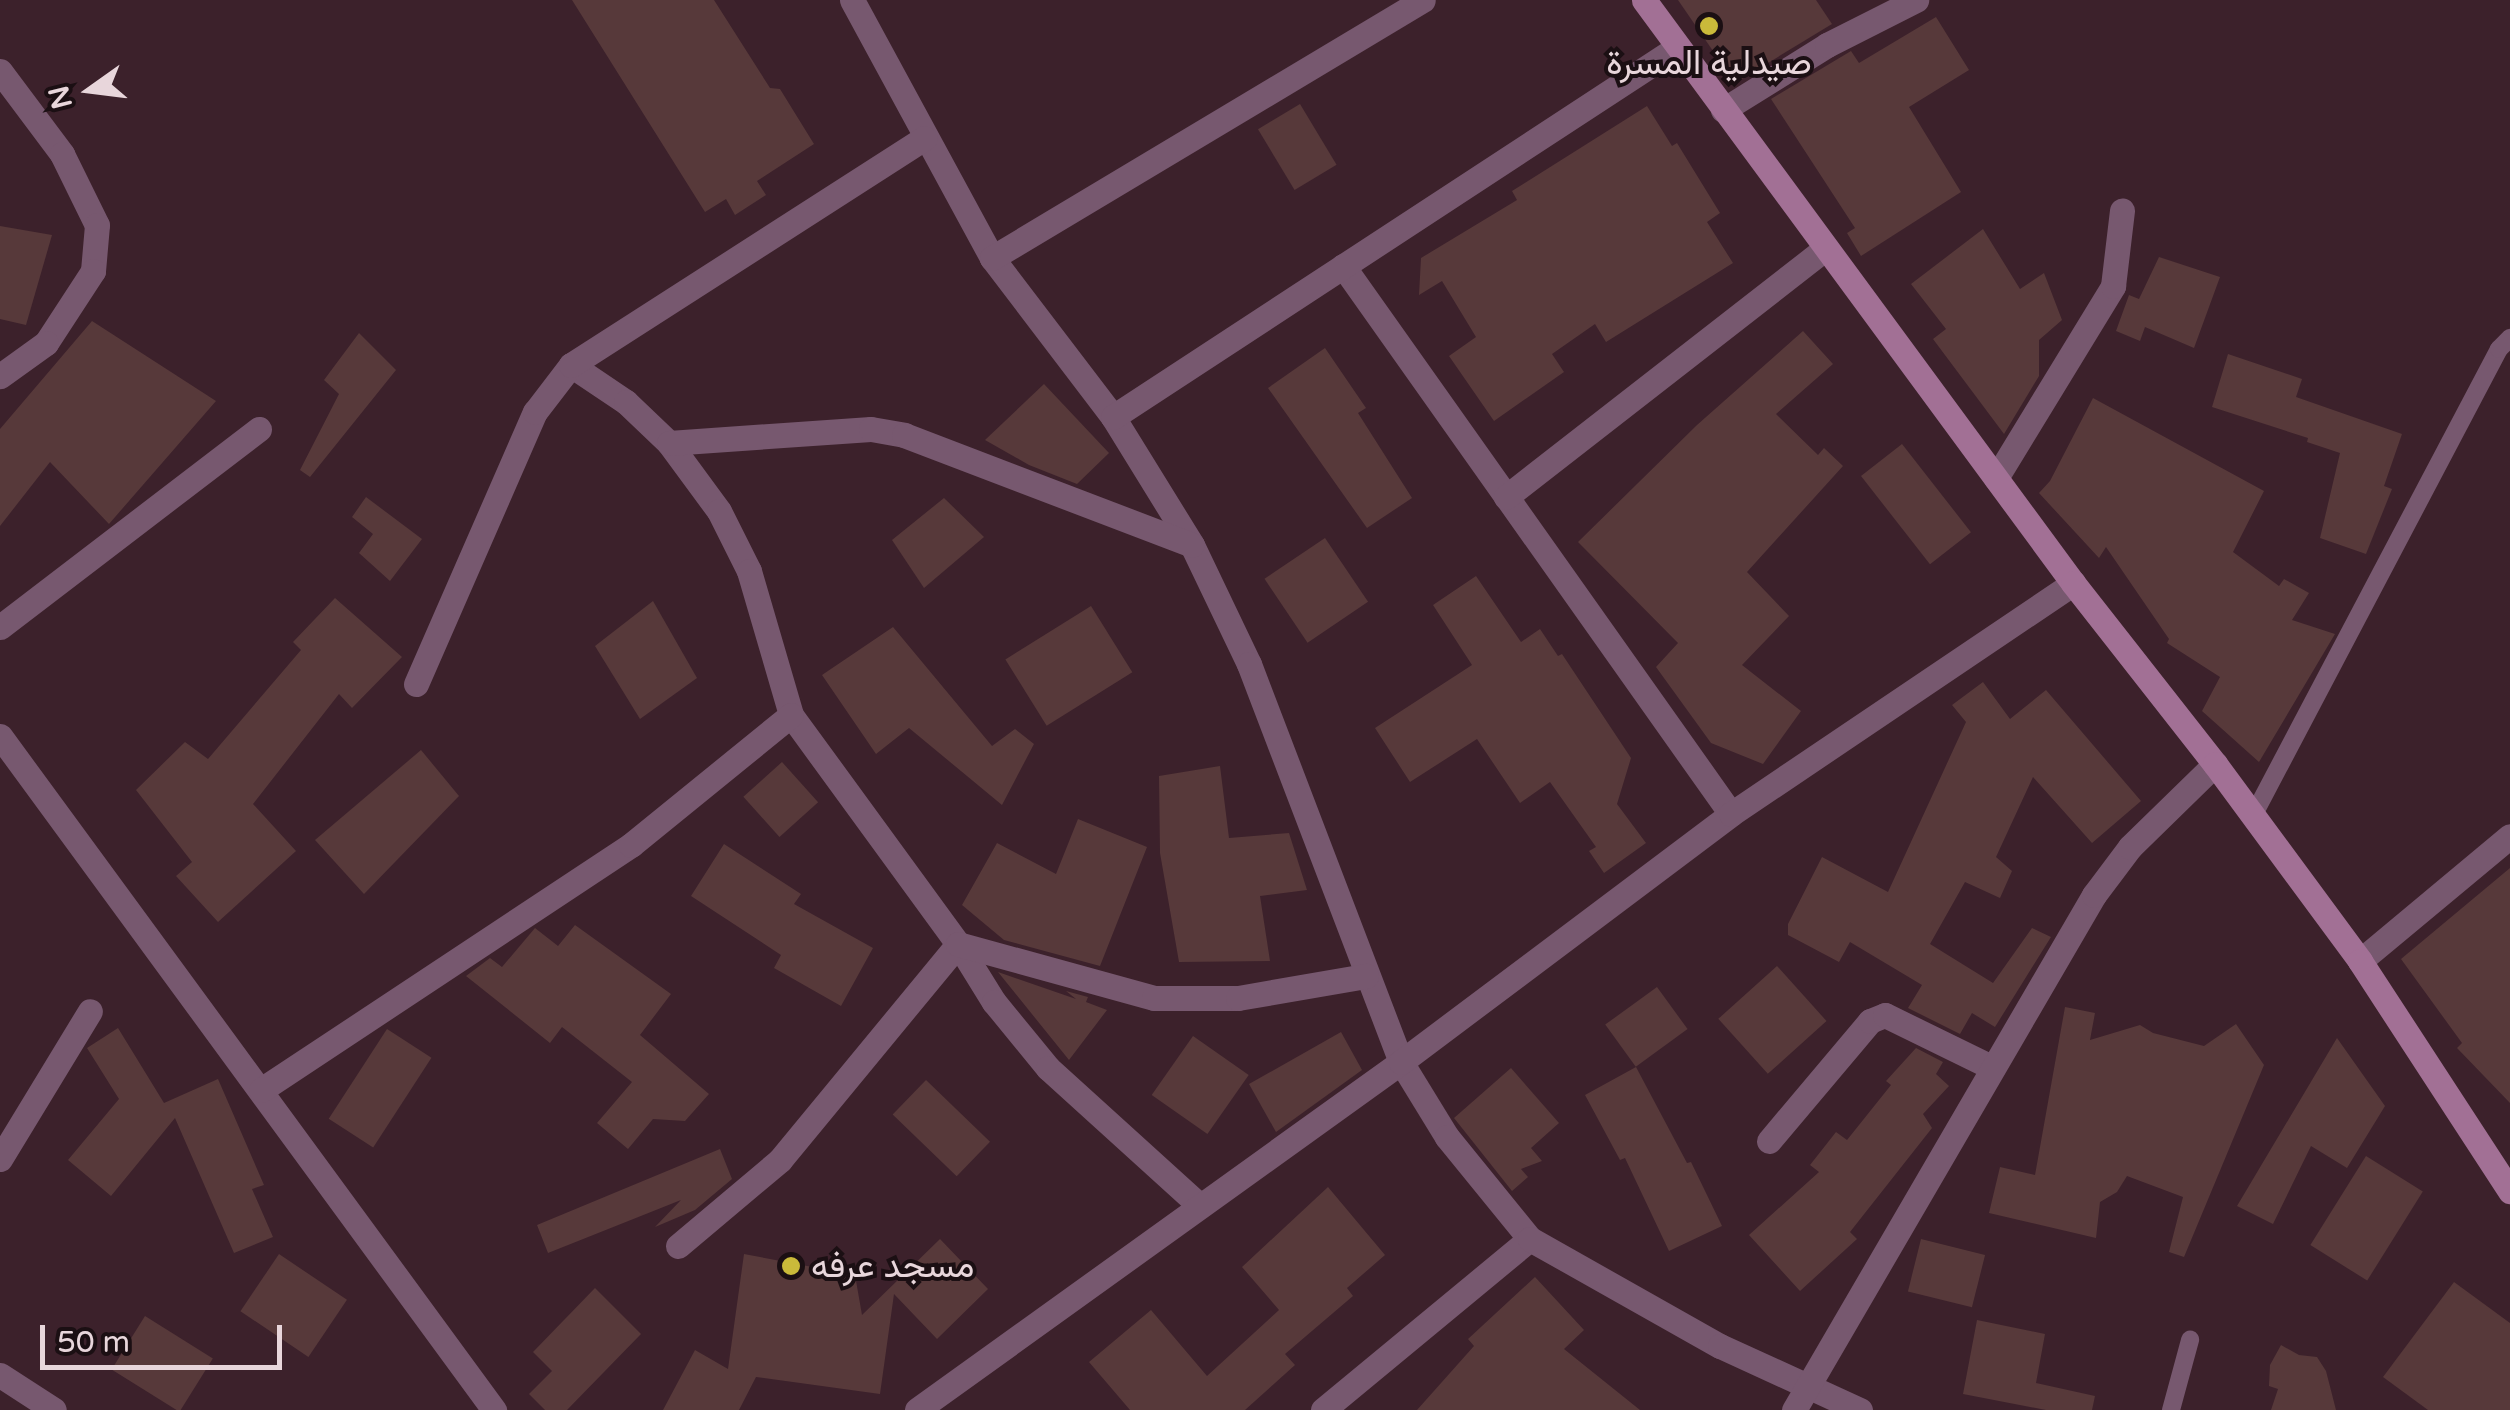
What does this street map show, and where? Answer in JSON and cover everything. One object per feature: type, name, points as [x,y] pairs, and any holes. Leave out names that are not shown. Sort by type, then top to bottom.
[{"type":"main road","points":[[1644,0],[2073,584],[2215,764],[2360,961],[2510,1191]]},
{"type":"street","points":[[852,0],[992,258],[1112,417],[1192,544],[1250,664],[1402,1062],[1446,1137],[1530,1239],[1720,1346],[1860,1410]]},
{"type":"street","points":[[992,258],[1423,0]]},
{"type":"street","points":[[1724,110],[1827,46],[1916,0]]},
{"type":"street","points":[[1112,417],[1678,47]]},
{"type":"street","points":[[0,70],[62,154],[97,225],[92,272],[46,343],[0,376]]},
{"type":"street","points":[[416,684],[535,412],[571,365],[924,138]]},
{"type":"street","points":[[1996,478],[2113,286],[2122,211]]},
{"type":"street","points":[[1506,497],[1826,248]]},
{"type":"street","points":[[1343,266],[1731,814]]},
{"type":"street","points":[[571,365],[626,402],[669,443],[719,511],[749,571],[791,715],[958,944],[994,1002],[1048,1068],[1200,1206]]},
{"type":"street","points":[[0,626],[258,429]]},
{"type":"street","points":[[669,443],[871,429],[904,434],[1192,544]]},
{"type":"street","points":[[921,1409],[1402,1062],[1731,814],[2073,584]]},
{"type":"street","points":[[261,1090],[631,845],[791,715]]},
{"type":"street","points":[[0,736],[261,1090],[489,1409]]},
{"type":"street","points":[[1794,1410],[2094,896],[2130,847],[2215,764]]},
{"type":"street","points":[[2360,961],[2510,836]]},
{"type":"street","points":[[958,944],[1154,998],[1238,998],[1366,976]]},
{"type":"street","points":[[678,1246],[780,1160],[958,944]]},
{"type":"street","points":[[0,1159],[90,1010]]},
{"type":"street","points":[[1769,1141],[1870,1021],[1885,1015],[1897,1016],[1994,1068]]},
{"type":"street","points":[[1323,1410],[1530,1239]]},
{"type":"street","points":[[0,1375],[54,1410]]},
{"type":"lane","points":[[2253,816],[2480,384],[2510,338]]},
{"type":"lane","points":[[2171,1410],[2190,1340]]},
{"type":"building","points":[[572,0],[714,0],[770,88],[780,89],[814,144],[757,181],[766,195],[735,215],[726,199],[705,212]]},
{"type":"building","points":[[1678,0],[1816,0],[1832,24],[1735,83]]},
{"type":"building","points":[[1936,17],[1969,70],[1909,107],[1961,192],[1861,256],[1847,233],[1855,228],[1771,99],[1851,51],[1859,63]]},
{"type":"building","points":[[1300,104],[1337,165],[1295,190],[1258,129]]},
{"type":"building","points":[[1647,106],[1672,146],[1677,143],[1720,213],[1707,222],[1733,263],[1606,342],[1595,324],[1552,354],[1564,372],[1494,421],[1449,356],[1476,337],[1442,281],[1419,295],[1421,258],[1517,200],[1512,191]]},
{"type":"building","points":[[0,226],[52,235],[26,325],[0,319]]},
{"type":"building","points":[[1983,229],[2020,289],[2044,273],[2062,320],[2039,340],[2039,376],[2004,434],[1933,339],[1946,329],[1911,284]]},
{"type":"building","points":[[2159,257],[2220,277],[2194,348],[2145,327],[2140,341],[2116,331],[2129,295],[2139,299]]},
{"type":"building","points":[[92,321],[216,401],[109,524],[50,462],[0,526],[0,429]]},
{"type":"building","points":[[1803,331],[1833,364],[1776,414],[1818,455],[1824,448],[1843,466],[1747,572],[1789,616],[1742,665],[1801,711],[1763,764],[1711,743],[1656,667],[1678,643],[1578,542],[1697,425]]},
{"type":"building","points":[[359,333],[396,370],[310,477],[300,470],[339,394],[324,380]]},
{"type":"building","points":[[1325,348],[1366,408],[1358,413],[1412,498],[1367,528],[1268,388]]},
{"type":"building","points":[[2228,354],[2302,379],[2296,397],[2402,434],[2384,486],[2392,489],[2366,554],[2320,538],[2340,453],[2307,442],[2308,438],[2212,407]]},
{"type":"building","points":[[1044,384],[1109,453],[1077,484],[1029,465],[985,440]]},
{"type":"building","points":[[2093,398],[2264,491],[2233,552],[2279,586],[2284,579],[2309,593],[2292,620],[2335,634],[2259,762],[2202,711],[2220,677],[2167,643],[2169,639],[2106,547],[2099,558],[2039,493],[2050,481]]},
{"type":"building","points":[[1902,444],[1971,532],[1930,564],[1861,476]]},
{"type":"building","points":[[366,497],[422,539],[390,581],[359,553],[373,534],[352,517]]},
{"type":"building","points":[[944,498],[984,537],[924,588],[892,540]]},
{"type":"building","points":[[1325,538],[1368,602],[1308,643],[1264,579]]},
{"type":"building","points":[[1476,576],[1521,642],[1540,629],[1558,656],[1562,654],[1631,758],[1617,804],[1646,843],[1604,873],[1589,851],[1596,847],[1550,782],[1520,803],[1477,739],[1410,782],[1375,728],[1472,665],[1433,605]]},
{"type":"building","points":[[335,598],[402,657],[352,708],[339,694],[253,804],[296,851],[218,922],[176,876],[192,862],[136,790],[185,742],[208,759],[301,650],[293,642]]},
{"type":"building","points":[[653,601],[697,678],[640,719],[595,646]]},
{"type":"building","points":[[1091,606],[1132,672],[1047,726],[1005,660]]},
{"type":"building","points":[[893,627],[992,746],[1015,729],[1034,744],[1002,805],[909,728],[876,754],[822,675]]},
{"type":"building","points":[[1983,682],[2010,719],[2046,690],[2141,801],[2092,843],[2033,777],[1996,857],[2012,871],[2000,898],[1965,882],[1930,944],[1993,983],[2032,928],[2051,937],[1995,1027],[1972,1013],[1960,1034],[1908,1008],[1922,985],[1850,942],[1839,962],[1788,935],[1788,924],[1822,857],[1888,892],[1966,722],[1952,705]]},
{"type":"building","points":[[421,750],[459,796],[364,894],[315,840]]},
{"type":"building","points":[[782,762],[818,802],[779,837],[743,797]]},
{"type":"building","points":[[1220,766],[1229,838],[1289,833],[1307,890],[1260,896],[1270,961],[1179,962],[1160,853],[1159,776]]},
{"type":"building","points":[[1078,819],[1147,847],[1100,966],[1004,940],[962,905],[997,843],[1056,874]]},
{"type":"building","points":[[724,844],[801,894],[794,904],[873,948],[841,1006],[774,968],[781,955],[691,896]]},
{"type":"building","points":[[2510,868],[2510,1103],[2457,1048],[2462,1043],[2401,959]]},
{"type":"building","points":[[575,925],[671,994],[640,1035],[709,1094],[685,1121],[653,1119],[628,1149],[597,1123],[632,1082],[562,1027],[550,1043],[466,976],[490,958],[502,967],[535,928],[558,946]]},
{"type":"building","points":[[1777,966],[1827,1021],[1768,1074],[1718,1019]]},
{"type":"building","points":[[998,972],[1076,999],[1066,991],[1088,997],[1086,1002],[1107,1010],[1069,1060]]},
{"type":"building","points":[[1657,987],[1688,1029],[1636,1067],[1605,1025]]},
{"type":"building","points":[[2065,1007],[2095,1013],[2090,1040],[2140,1025],[2153,1033],[2204,1046],[2236,1024],[2264,1065],[2184,1257],[2169,1252],[2183,1197],[2127,1176],[2117,1192],[2100,1202],[2096,1238],[1989,1213],[2000,1167],[2035,1175]]},
{"type":"building","points":[[118,1028],[164,1103],[218,1079],[264,1185],[252,1189],[273,1237],[234,1253],[175,1118],[111,1196],[68,1160],[119,1099],[87,1048]]},
{"type":"building","points":[[387,1029],[431,1058],[373,1148],[329,1119]]},
{"type":"building","points":[[1341,1032],[1362,1070],[1276,1132],[1249,1084]]},
{"type":"building","points":[[1193,1036],[1249,1075],[1207,1134],[1152,1095]]},
{"type":"building","points":[[2337,1038],[2385,1106],[2347,1168],[2311,1146],[2273,1224],[2237,1206]]},
{"type":"building","points":[[1916,1048],[1943,1062],[1936,1074],[1949,1086],[1923,1114],[1932,1128],[1850,1232],[1857,1239],[1800,1291],[1749,1235],[1819,1172],[1810,1165],[1836,1132],[1847,1140],[1891,1085],[1886,1081]]},
{"type":"building","points":[[1636,1067],[1687,1163],[1691,1162],[1722,1226],[1669,1251],[1625,1158],[1620,1160],[1585,1095]]},
{"type":"building","points":[[1511,1068],[1559,1123],[1531,1148],[1542,1161],[1521,1169],[1528,1177],[1512,1191],[1454,1118]]},
{"type":"building","points":[[926,1080],[990,1142],[957,1176],[893,1115]]},
{"type":"building","points":[[720,1149],[732,1179],[695,1210],[655,1227],[681,1200],[548,1253],[537,1225]]},
{"type":"building","points":[[2366,1156],[2423,1192],[2367,1281],[2310,1245]]},
{"type":"building","points":[[1328,1187],[1385,1255],[1347,1288],[1353,1296],[1285,1354],[1295,1365],[1245,1410],[1130,1410],[1089,1362],[1151,1310],[1207,1376],[1279,1310],[1242,1267]]},
{"type":"building","points":[[940,1239],[988,1289],[937,1339],[894,1294],[880,1394],[756,1377],[739,1410],[663,1410],[695,1350],[728,1369],[744,1254],[855,1275],[862,1315]]},
{"type":"building","points":[[1921,1239],[1985,1255],[1972,1307],[1908,1291]]},
{"type":"building","points":[[279,1254],[347,1300],[308,1357],[240,1311]]},
{"type":"building","points":[[1535,1277],[1584,1330],[1564,1349],[1640,1410],[1417,1410],[1474,1346],[1468,1339]]},
{"type":"building","points":[[2454,1282],[2510,1323],[2510,1410],[2428,1410],[2383,1377]]},
{"type":"building","points":[[595,1288],[641,1334],[567,1410],[545,1410],[529,1394],[552,1371],[533,1352]]},
{"type":"building","points":[[145,1316],[213,1358],[181,1410],[112,1369]]},
{"type":"building","points":[[1977,1320],[2045,1334],[2036,1383],[2095,1396],[2092,1410],[2046,1410],[1963,1394]]},
{"type":"building","points":[[2281,1345],[2299,1355],[2317,1357],[2326,1371],[2336,1410],[2271,1410],[2278,1389],[2269,1386],[2270,1365]]},
{"type":"place","name":"صيدلية المسرة","points":[[1709,26]]},
{"type":"place","name":"مسجد عرفه","points":[[791,1266]]}]
